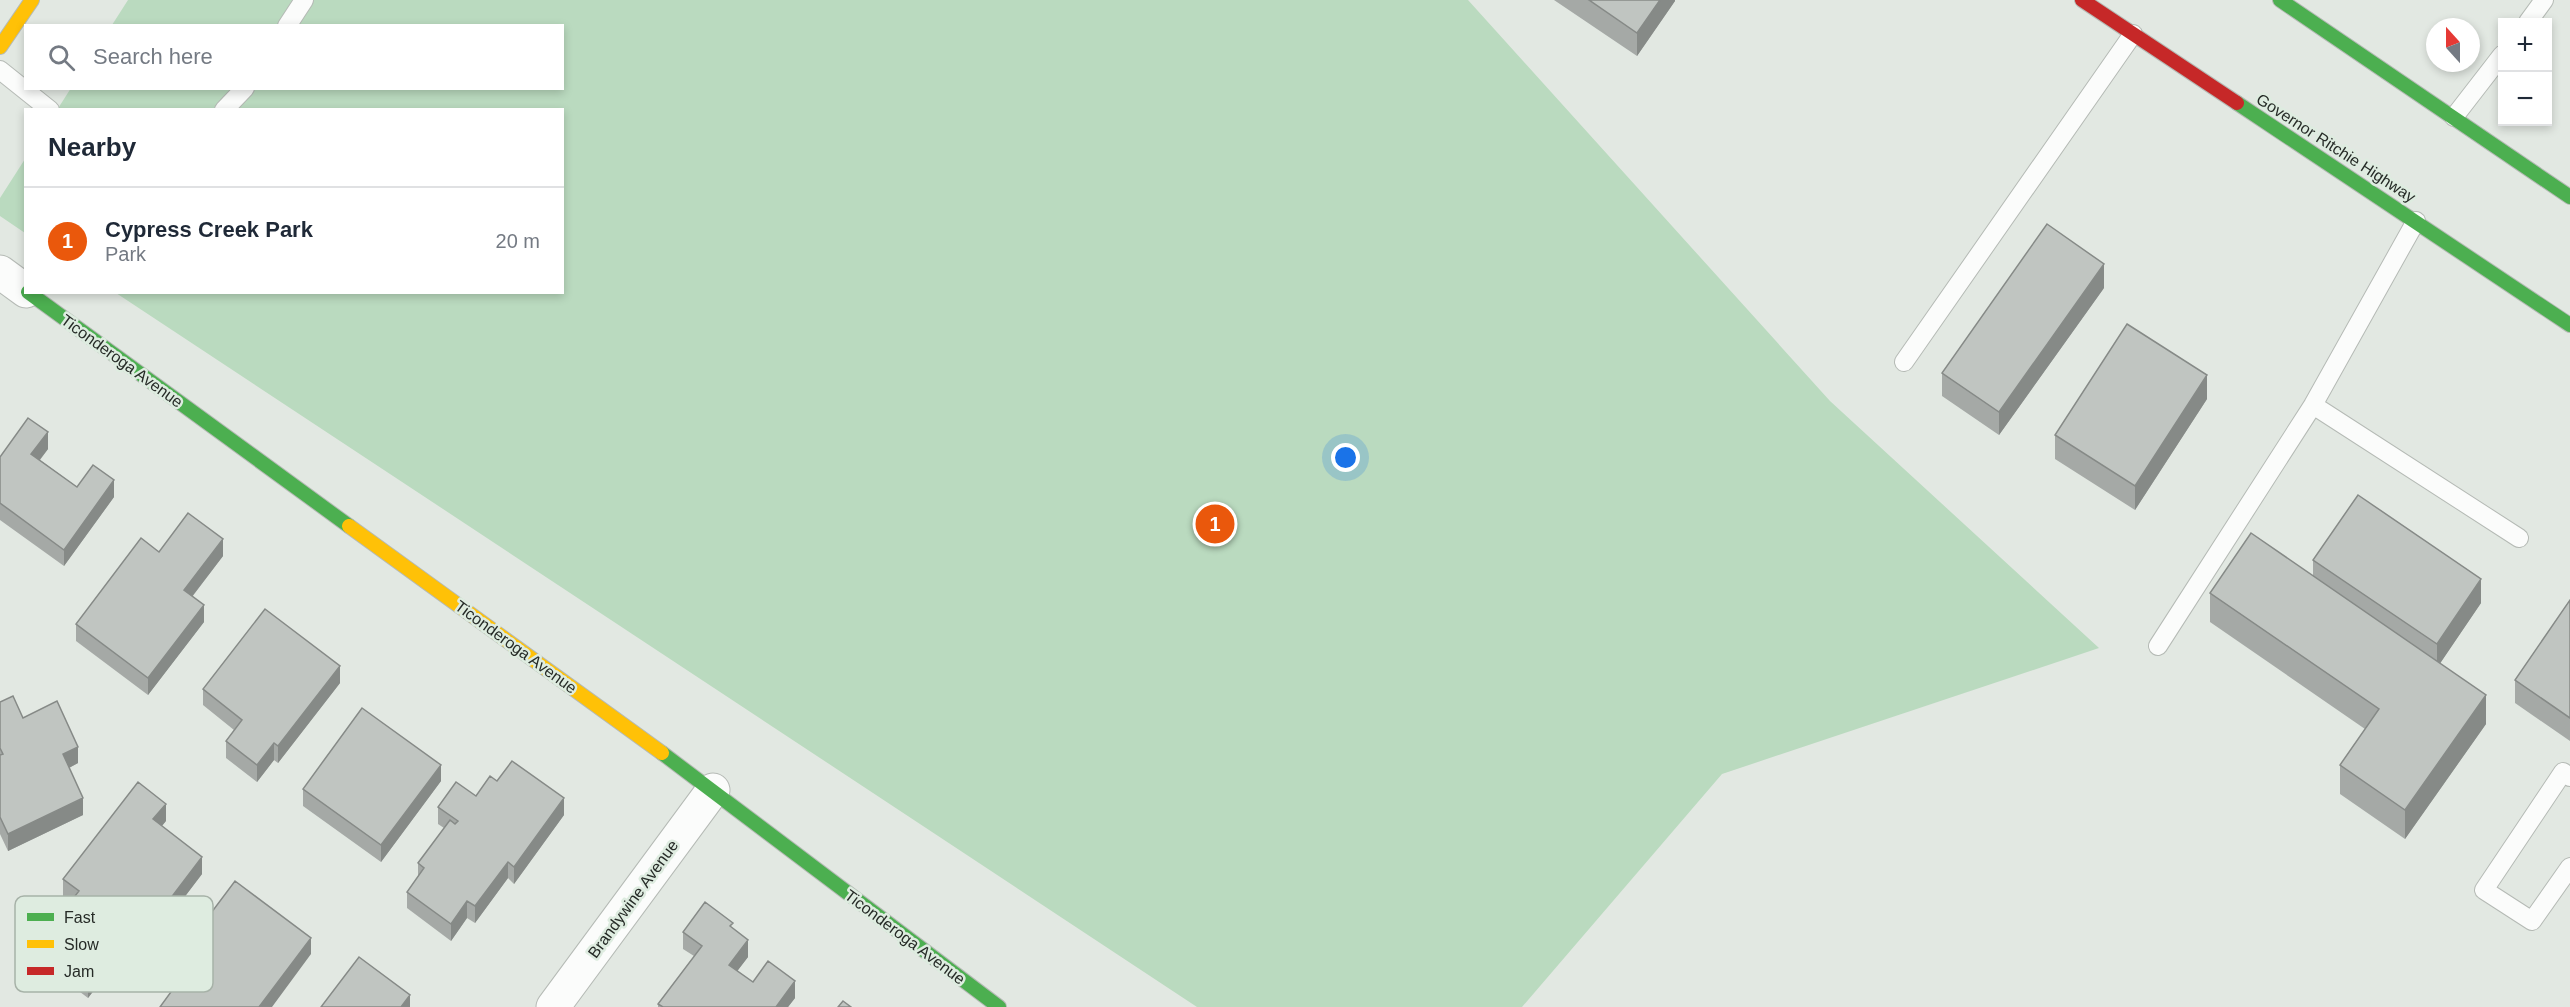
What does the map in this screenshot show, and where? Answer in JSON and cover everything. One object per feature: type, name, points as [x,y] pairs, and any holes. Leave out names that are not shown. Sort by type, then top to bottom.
[{"type":"main road","points":[[0,47],[32,0]]},
{"type":"main road","name":"Governor Ritchie Highway","points":[[2082,0],[2570,325]]},
{"type":"main road","points":[[2280,0],[2570,197]]},
{"type":"main road","name":"Ticonderoga Avenue","points":[[30,294],[713,790],[999,1007]]},
{"type":"street","name":"Ticonderoga Avenue","points":[[0,272],[24,290]]},
{"type":"street","name":"Brandywine Avenue","points":[[553,1007],[713,790]]},
{"type":"lane","points":[[288,24],[304,0]]},
{"type":"lane","points":[[2531,18],[2544,0]]},
{"type":"lane","points":[[1904,362],[2133,34]]},
{"type":"lane","points":[[2454,117],[2498,60]]},
{"type":"lane","points":[[0,70],[24,89]]},
{"type":"lane","points":[[25,90],[48,108]]},
{"type":"lane","points":[[226,108],[243,90]]},
{"type":"lane","points":[[2158,646],[2313,405],[2416,221]]},
{"type":"lane","points":[[2313,405],[2519,538]]},
{"type":"lane","points":[[2570,777],[2563,772],[2484,890],[2532,921],[2570,867]]},
{"type":"green space","points":[[128,0],[1468,0],[1830,401],[2099,648],[1722,774],[1522,1007],[1197,1007],[118,294],[564,294],[564,108],[58,108],[70,90],[564,90],[564,24],[113,24]]},
{"type":"green space","points":[[24,161],[24,232],[0,216],[0,198]]},
{"type":"building","points":[[1589,0],[1660,0],[1637,33]]},
{"type":"building","points":[[2047,224],[2104,264],[1999,412],[1942,373]]},
{"type":"building","points":[[2127,324],[2207,375],[2135,486],[2055,435]]},
{"type":"building","points":[[28,418],[48,432],[31,454],[77,487],[93,465],[114,480],[64,550],[0,503],[0,457]]},
{"type":"building","points":[[2358,495],[2481,579],[2437,644],[2313,560]]},
{"type":"building","points":[[188,513],[223,539],[184,590],[204,605],[148,678],[76,624],[141,538],[159,552]]},
{"type":"building","points":[[2251,533],[2486,695],[2405,810],[2340,765],[2379,709],[2210,593]]},
{"type":"building","points":[[2570,600],[2570,718],[2515,680]]},
{"type":"building","points":[[265,609],[340,666],[278,746],[274,743],[257,765],[226,741],[242,720],[203,689]]},
{"type":"building","points":[[13,696],[23,718],[57,701],[78,747],[63,754],[83,798],[8,834],[0,817],[0,755],[3,754],[0,748],[0,702]]},
{"type":"building","points":[[362,708],[441,765],[381,845],[303,789]]},
{"type":"building","points":[[512,761],[564,798],[514,867],[508,862],[475,906],[467,901],[451,924],[407,892],[424,868],[418,863],[450,820],[455,824],[458,821],[438,807],[456,782],[476,796],[490,776],[497,781]]},
{"type":"building","points":[[138,782],[166,804],[153,819],[202,857],[172,896],[75,896],[79,891],[63,879]]},
{"type":"building","points":[[235,881],[311,938],[259,1007],[160,1007],[171,992],[213,992],[213,910]]},
{"type":"building","points":[[705,902],[733,923],[730,926],[748,940],[729,965],[753,982],[768,961],[795,981],[776,1007],[663,1007],[658,1004],[702,946],[683,932]]},
{"type":"building","points":[[359,957],[410,995],[401,1007],[321,1007]]},
{"type":"building","points":[[843,1001],[851,1007],[838,1007]]},
{"type":"traffic: fast","points":[[2280,0],[2570,197]]},
{"type":"traffic: fast","points":[[2237,103],[2570,325]]},
{"type":"traffic: fast","points":[[31,294],[349,526]]},
{"type":"traffic: fast","points":[[662,753],[999,1007]]},
{"type":"traffic: slow","points":[[0,47],[32,0]]},
{"type":"traffic: slow","points":[[349,526],[662,753]]},
{"type":"traffic: jam","points":[[2082,0],[2237,103]]},
{"type":"place","name":"Cypress Creek Park","points":[[1215,524]]}]
